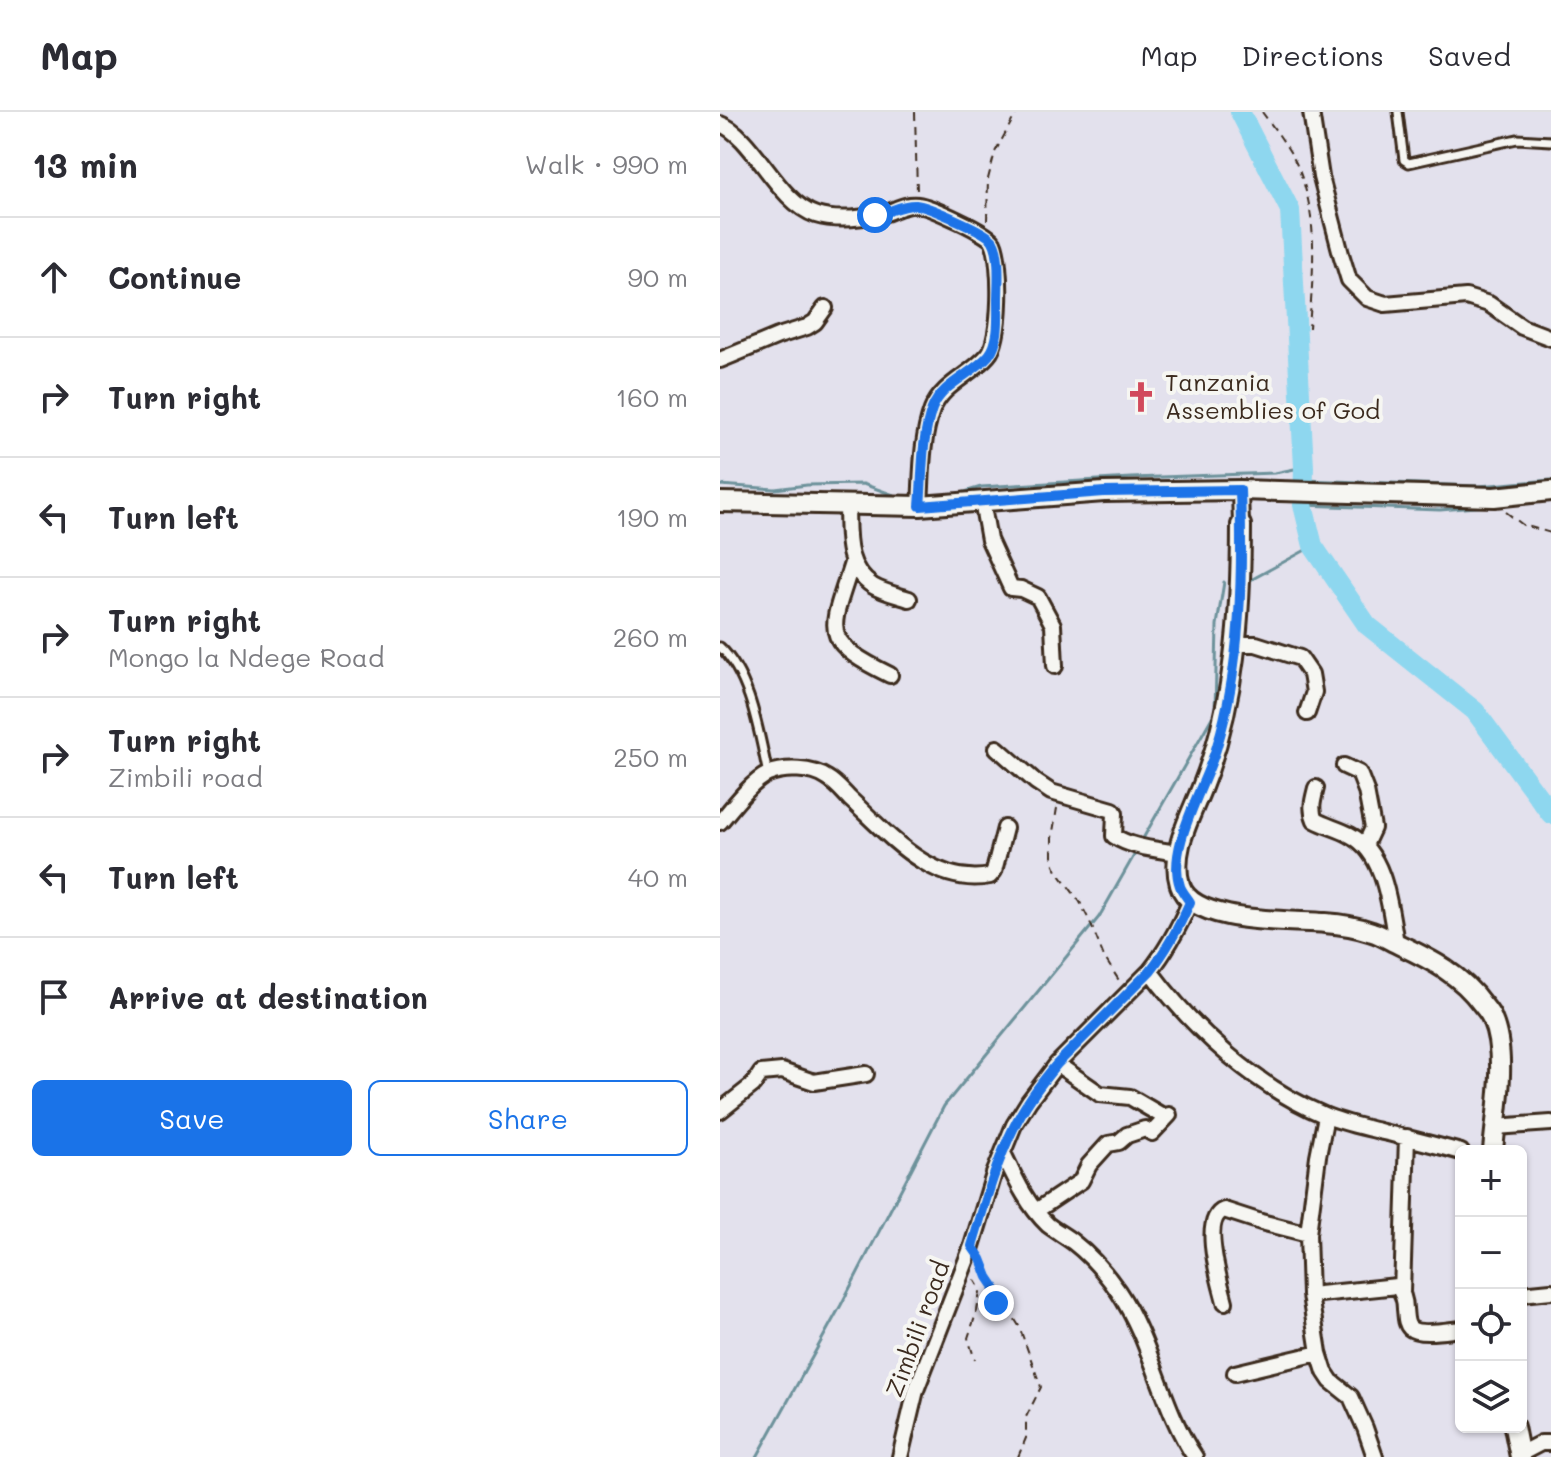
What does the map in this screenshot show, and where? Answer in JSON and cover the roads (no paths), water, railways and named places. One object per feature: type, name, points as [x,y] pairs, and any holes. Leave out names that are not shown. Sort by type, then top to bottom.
[{"type":"street","points":[[1311,112],[1321,177],[1341,254],[1349,280],[1367,298],[1385,304],[1466,297],[1489,304],[1522,327],[1551,338]]},
{"type":"street","points":[[720,124],[728,127],[746,144],[803,209],[818,216],[862,217],[918,205],[986,234],[993,240],[999,268],[996,338],[990,354],[939,395],[935,403],[926,437],[920,506]]},
{"type":"street","points":[[720,360],[807,327],[825,308]]},
{"type":"street","points":[[1240,490],[1236,644],[1229,700],[1217,748],[1177,853],[1180,887],[1190,902],[1236,916],[1279,922],[1326,923],[1372,932],[1450,972],[1473,991],[1492,1016],[1497,1034],[1499,1098],[1494,1145]]},
{"type":"street","points":[[720,502],[920,506],[1104,492],[1240,490],[1494,497],[1551,491]]},
{"type":"street","points":[[982,501],[989,540],[1011,588],[1038,597],[1053,625],[1055,666]]},
{"type":"street","points":[[847,505],[852,563],[835,616],[836,635],[844,648],[859,660],[890,675]]},
{"type":"street","points":[[852,563],[874,587],[909,599]]},
{"type":"street","points":[[1236,644],[1256,644],[1300,658],[1311,674],[1314,692],[1307,713]]},
{"type":"street","points":[[997,748],[1036,782],[1060,795],[1113,810],[1113,831],[1118,840],[1177,853]]},
{"type":"street","points":[[1344,766],[1359,773],[1366,791],[1373,828],[1365,845]]},
{"type":"street","points":[[720,822],[755,783],[768,774],[808,770],[827,778],[895,843],[942,871],[965,877],[990,876],[1005,828]]},
{"type":"street","points":[[1316,788],[1312,803],[1315,820],[1351,835],[1365,845],[1385,880],[1396,943]]},
{"type":"street","name":"Zimbili road","points":[[900,1457],[916,1390],[972,1246],[1014,1125],[1057,1064],[1150,971],[1171,942],[1190,902]]},
{"type":"street","points":[[1150,971],[1170,998],[1201,1029],[1285,1097],[1326,1116],[1455,1150]]},
{"type":"street","points":[[1036,1211],[1081,1181],[1089,1165],[1108,1144],[1145,1129],[1152,1133],[1167,1117],[1130,1097],[1100,1094],[1057,1064]]},
{"type":"street","points":[[720,1111],[753,1085],[761,1073],[782,1071],[814,1082],[866,1074]]},
{"type":"street","points":[[1326,1116],[1308,1234],[1310,1295],[1325,1372],[1351,1397],[1375,1457]]},
{"type":"street","points":[[1495,1127],[1551,1123]]},
{"type":"street","points":[[1407,1137],[1402,1292],[1407,1321],[1411,1329],[1418,1332],[1455,1330]]},
{"type":"street","points":[[1003,1153],[1019,1186],[1036,1211],[1098,1264],[1119,1293],[1136,1321],[1174,1418],[1195,1457]]},
{"type":"street","points":[[1225,1302],[1212,1237],[1213,1223],[1219,1211],[1308,1234]]},
{"type":"street","points":[[1310,1295],[1388,1286],[1397,1286],[1402,1292]]},
{"type":"street","points":[[1527,1293],[1551,1291]]},
{"type":"street","points":[[1235,1373],[1319,1353]]},
{"type":"street","points":[[1515,1433],[1520,1456],[1541,1443],[1551,1443]]},
{"type":"lane","points":[[1398,112],[1404,160],[1409,163],[1517,139],[1551,141]]},
{"type":"lane","points":[[720,647],[738,672],[748,694],[768,774]]},
{"type":"waterway","points":[[1240,112],[1290,210],[1304,467],[1303,505],[1313,546],[1367,625],[1475,711],[1551,814]]},
{"type":"waterway","points":[[955,495],[981,487],[1275,473],[1304,467]]},
{"type":"waterway","points":[[1303,480],[1479,486],[1551,480]]},
{"type":"waterway","points":[[720,485],[775,489],[863,484],[902,498]]},
{"type":"waterway","points":[[1303,505],[1440,510],[1551,501]]},
{"type":"waterway","points":[[1247,582],[1313,546]]},
{"type":"waterway","points":[[1141,842],[1215,712],[1217,625],[1224,582]]},
{"type":"waterway","points":[[757,1457],[841,1305],[944,1106],[1099,917],[1136,852]]},
{"type":"place","name":"Tanzania Assemblies of God","points":[[1141,397]]}]
